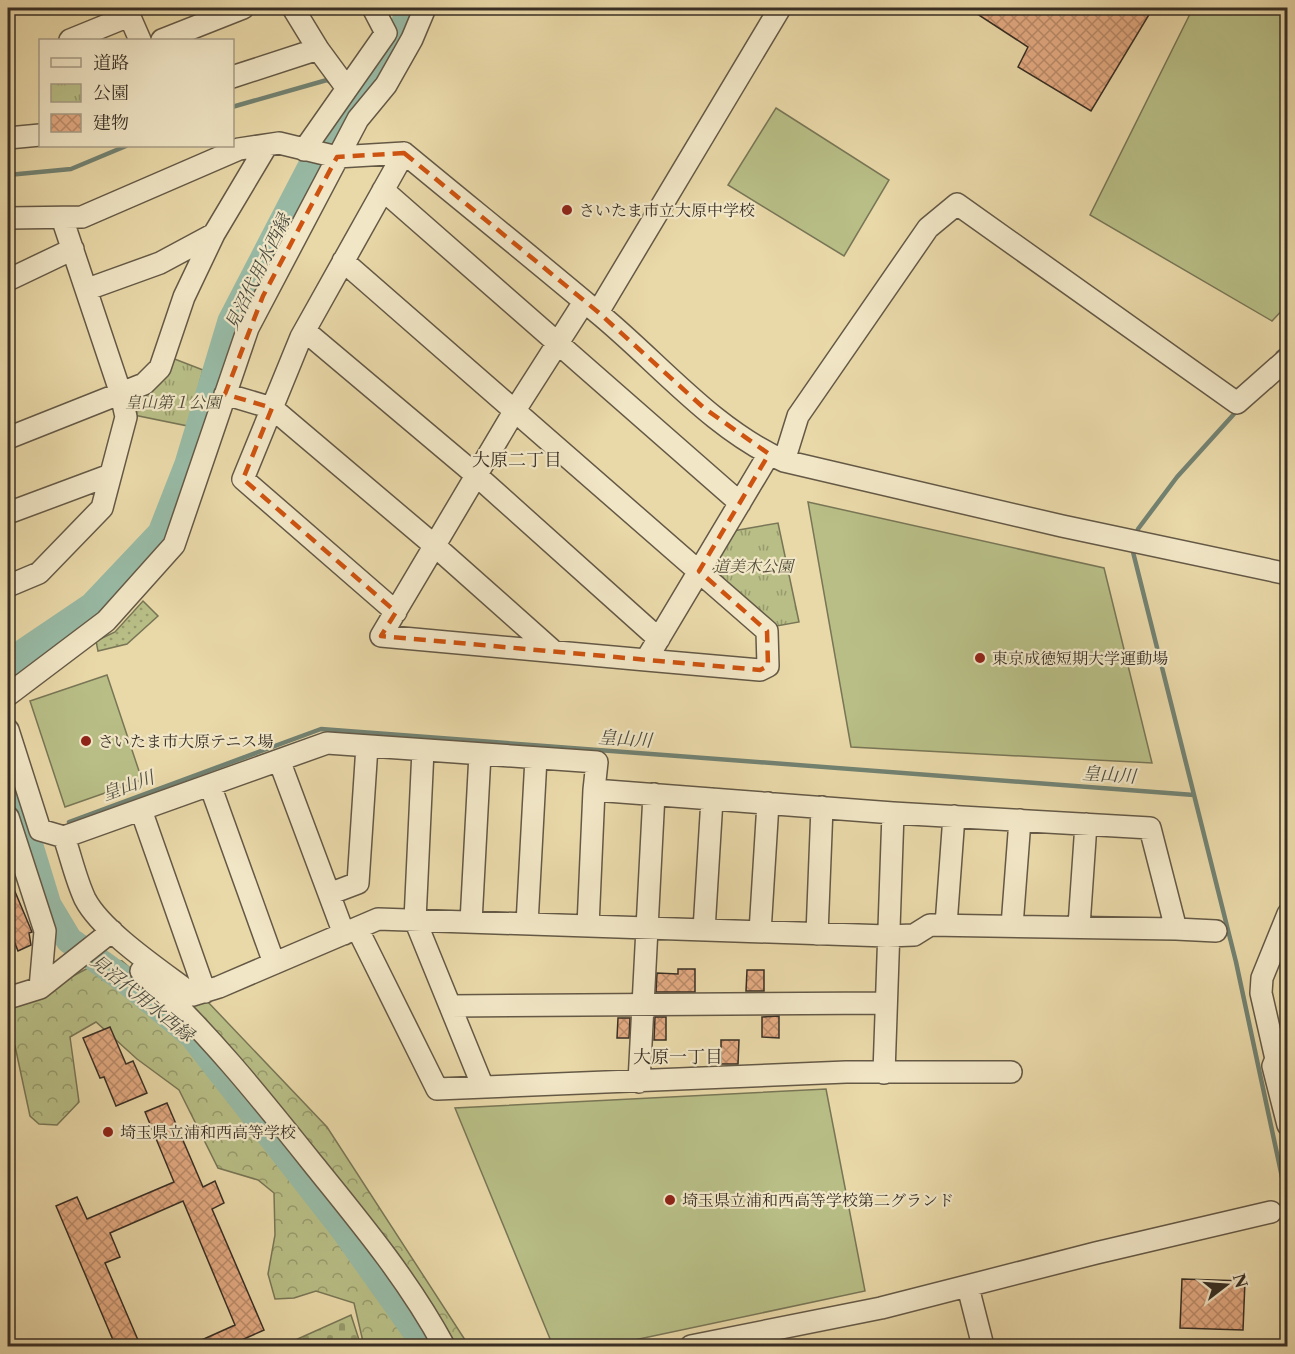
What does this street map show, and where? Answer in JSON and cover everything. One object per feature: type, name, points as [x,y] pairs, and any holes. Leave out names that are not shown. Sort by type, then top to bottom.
[{"type":"street","points":[[165,39],[243,8]]},
{"type":"street","points":[[293,8],[318,49],[343,83],[351,83]]},
{"type":"street","points":[[304,150],[386,33],[373,8]]},
{"type":"street","points":[[8,695],[106,621],[174,545],[253,317],[358,119],[386,85],[412,39],[425,8]]},
{"type":"street","points":[[343,261],[514,410],[767,632],[768,666],[760,670],[552,650],[391,639],[381,636],[514,410],[558,342],[591,307],[780,8]]},
{"type":"street","points":[[72,39],[127,12],[140,39]]},
{"type":"street","points":[[234,76],[318,49]]},
{"type":"street","points":[[8,138],[39,135]]},
{"type":"street","points":[[8,218],[82,217],[239,149],[279,143],[337,157],[404,153],[591,307],[704,408],[748,442],[776,458],[1062,526],[1287,574]]},
{"type":"street","points":[[8,438],[150,381],[160,368],[184,297],[214,234],[267,145]]},
{"type":"street","points":[[396,612],[243,479],[305,331],[404,153]]},
{"type":"street","points":[[382,190],[740,503]]},
{"type":"street","points":[[646,660],[740,503],[776,458],[798,416],[928,228],[957,204],[1237,403],[1287,358]]},
{"type":"street","points":[[8,586],[39,573],[102,508],[126,417],[121,394],[88,290],[62,218]]},
{"type":"street","points":[[88,290],[160,263],[214,234]]},
{"type":"street","points":[[8,280],[73,249]]},
{"type":"street","points":[[305,331],[476,475],[659,639]]},
{"type":"street","points":[[225,394],[272,408],[435,546],[552,650]]},
{"type":"street","points":[[8,513],[110,475]]},
{"type":"street","points":[[8,730],[40,830],[64,837],[327,743],[597,762],[588,926]]},
{"type":"street","points":[[329,894],[358,883],[367,746]]},
{"type":"street","points":[[423,750],[415,920],[483,1087]]},
{"type":"street","points":[[471,922],[480,754]]},
{"type":"street","points":[[527,924],[536,758]]},
{"type":"street","points":[[279,760],[329,894],[437,1089],[884,1073],[1011,1072]]},
{"type":"street","points":[[210,785],[274,963]]},
{"type":"street","points":[[594,790],[893,813],[1150,828],[1176,929]]},
{"type":"street","points":[[639,1082],[654,794]]},
{"type":"street","points":[[704,930],[712,799]]},
{"type":"street","points":[[760,932],[768,803]]},
{"type":"street","points":[[817,934],[822,807]]},
{"type":"street","points":[[141,810],[204,993]]},
{"type":"street","points":[[884,1073],[893,813]]},
{"type":"street","points":[[946,925],[954,816]]},
{"type":"street","points":[[8,817],[13,854],[45,931],[40,988]]},
{"type":"street","points":[[1012,926],[1020,820]]},
{"type":"street","points":[[1079,926],[1086,824]]},
{"type":"street","points":[[64,837],[86,900],[106,937],[173,1000],[238,1069],[411,1284],[444,1347]]},
{"type":"street","points":[[1287,914],[1262,978],[1261,993],[1278,1027],[1287,1125]]},
{"type":"street","points":[[106,937],[193,995],[204,993],[378,919],[887,936],[914,935],[930,925],[1079,926],[1216,931]]},
{"type":"street","points":[[8,998],[40,988],[106,937]]},
{"type":"street","points":[[450,1006],[886,1003]]},
{"type":"street","points":[[692,1347],[881,1308],[1096,1253],[1271,1212]]},
{"type":"street","points":[[968,1287],[983,1347]]},
{"type":"highlighted area","points":[[404,153],[598,312],[704,408],[769,454],[699,571],[767,631],[768,666],[760,670],[391,639],[381,636],[396,612],[243,479],[272,408],[225,394],[263,296],[337,157]]},
{"type":"green space","points":[[1193,8],[1287,8],[1287,305],[1272,321],[1090,215]]},
{"type":"green space","points":[[776,108],[889,180],[844,256],[728,185]]},
{"type":"green space","name":"皇山第１公園","points":[[172,358],[203,370],[188,426],[134,415],[130,403],[161,382]]},
{"type":"green space","name":"東京成徳短期大学運動場","points":[[808,502],[1104,568],[1152,763],[851,747]]},
{"type":"green space","name":"道美木公園","points":[[778,523],[799,622],[771,627],[709,573],[733,531]]},
{"type":"green space","points":[[143,601],[158,616],[127,644],[98,651],[96,641],[115,632]]},
{"type":"green space","name":"さいたま市大原テニス場","points":[[107,675],[142,780],[65,807],[30,701]]},
{"type":"green space","points":[[105,959],[122,961],[163,997],[206,1000],[327,1127],[469,1346],[364,1346],[354,1303],[316,1291],[294,1298],[275,1299],[268,1274],[275,1235],[274,1193],[258,1180],[218,1168],[179,1090],[137,1059],[96,1022],[70,1037],[79,1102],[57,1125],[39,1124],[30,1116],[15,1046],[8,1048],[8,1006],[26,1001]]},
{"type":"green space","name":"埼玉県立浦和西高等学校第二グランド","points":[[826,1089],[865,1291],[606,1346],[553,1346],[455,1108]]},
{"type":"green space","points":[[351,1315],[361,1346],[282,1346]]},
{"type":"building","points":[[968,8],[1153,8],[1091,111],[1018,67],[1028,47]]},
{"type":"building","points":[[8,875],[32,932],[29,933],[31,945],[18,951],[8,926]]},
{"type":"building","points":[[678,969],[695,969],[695,992],[656,992],[657,973],[678,974]]},
{"type":"building","points":[[747,970],[764,970],[764,991],[746,991]]},
{"type":"building","points":[[779,1016],[779,1038],[762,1037],[762,1017]]},
{"type":"building","points":[[655,1017],[666,1017],[666,1040],[654,1040]]},
{"type":"building","points":[[618,1018],[630,1018],[629,1038],[617,1038]]},
{"type":"building","points":[[110,1027],[126,1064],[133,1061],[147,1093],[116,1106],[104,1077],[100,1078],[83,1038]]},
{"type":"building","points":[[721,1040],[739,1040],[738,1064],[721,1064]]},
{"type":"building","points":[[167,1103],[203,1187],[215,1181],[224,1203],[212,1209],[264,1330],[226,1347],[186,1347],[235,1325],[183,1201],[110,1233],[120,1257],[105,1263],[141,1347],[116,1347],[56,1206],[77,1197],[87,1219],[174,1182],[145,1112]]},
{"type":"building","points":[[1182,1279],[1245,1281],[1243,1330],[1180,1328]]},
{"type":"waterway","name":"見沼代用水西縁","points":[[8,669],[15,658],[92,606],[161,533],[188,464],[231,321],[328,134],[386,56],[404,25],[409,8]]},
{"type":"waterway","points":[[234,106],[327,80],[333,84]]},
{"type":"waterway","points":[[8,175],[71,169],[124,147]]},
{"type":"waterway","points":[[1278,353],[1288,345]]},
{"type":"waterway","points":[[1136,536],[1138,529],[1177,477],[1234,414],[1235,410]]},
{"type":"waterway","points":[[1134,548],[1133,552],[1236,962],[1288,1205]]},
{"type":"waterway","name":"皇山川","points":[[69,822],[321,729],[1194,795]]},
{"type":"waterway","name":"見沼代用水西縁","points":[[8,774],[48,905],[69,940],[129,983],[192,1035],[344,1230],[426,1346]]},
{"type":"place","name":"さいたま市立大原中学校","points":[[567,210]]},
{"type":"place","name":"東京成徳短期大学運動場","points":[[980,658]]},
{"type":"place","name":"さいたま市大原テニス場","points":[[86,741]]},
{"type":"place","name":"埼玉県立浦和西高等学校","points":[[108,1132]]},
{"type":"place","name":"埼玉県立浦和西高等学校第二グランド","points":[[670,1200]]},
{"type":"district","name":"大原二丁目","points":[[517,460]]},
{"type":"district","name":"大原一丁目","points":[[678,1057]]}]
